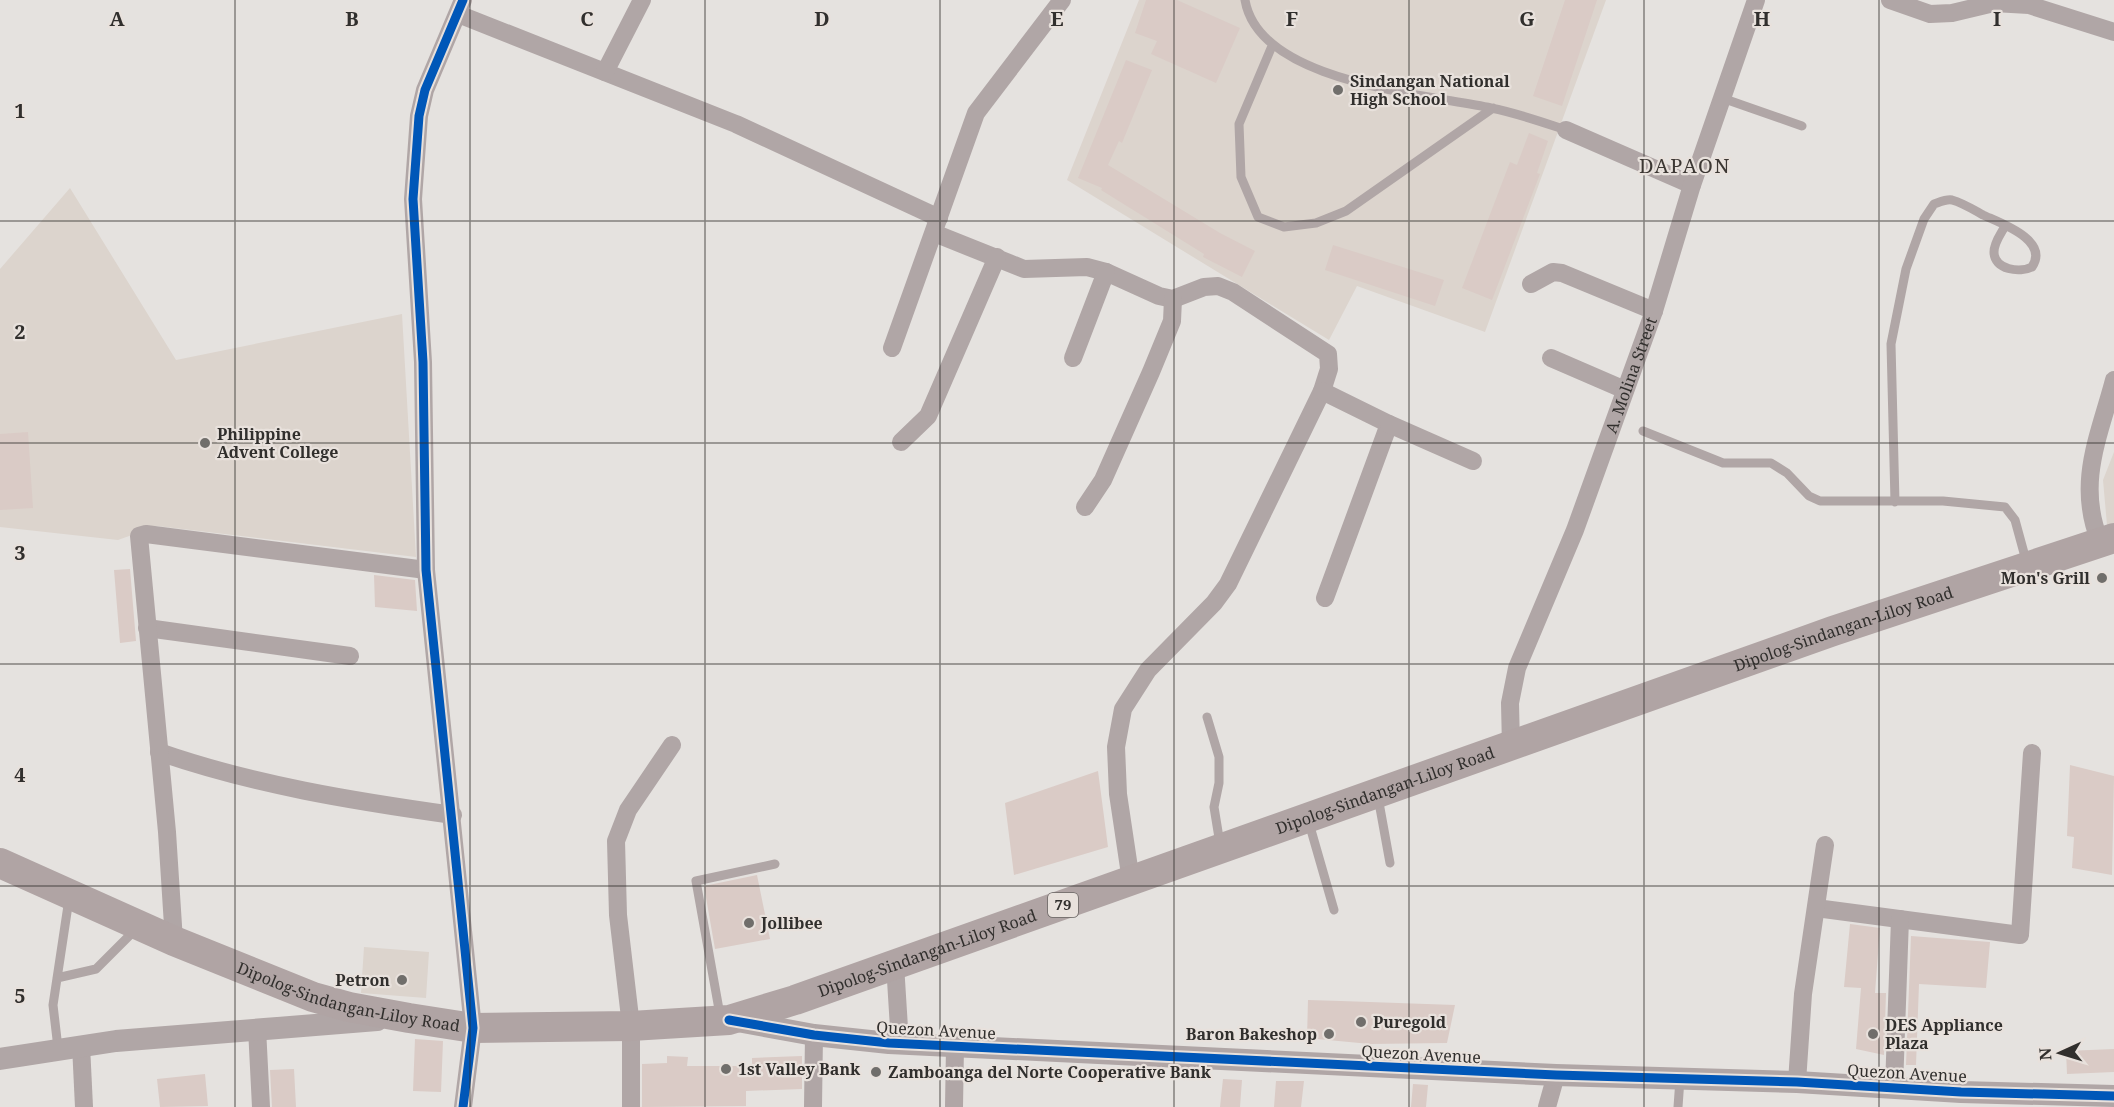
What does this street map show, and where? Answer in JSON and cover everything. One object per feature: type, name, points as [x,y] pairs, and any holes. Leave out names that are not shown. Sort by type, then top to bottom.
[{"type":"highway","name":"Dipolog-Sindangan-Liloy Road","points":[[0,863],[174,941],[313,997],[349,1007],[473,1028],[632,1026],[725,1020],[755,1014],[1833,631],[2107,540]]},
{"type":"street","points":[[605,72],[642,0]]},
{"type":"street","points":[[892,348],[976,113],[1062,0]]},
{"type":"street","name":"A. Molina Street","points":[[1511,747],[1510,703],[1517,668],[1575,530],[1654,311],[1692,185],[1756,0]]},
{"type":"street","points":[[1890,0],[1930,14],[1952,13],[1994,3],[2029,5],[2114,32]]},
{"type":"street","points":[[463,1107],[473,1028],[453,815],[426,570],[423,362],[413,199],[419,116],[423,99],[460,7],[605,72],[736,124],[1024,269],[1087,267],[1106,272],[1143,291],[1173,298],[1204,286],[1218,286],[1233,292],[1328,354],[1329,369],[1322,391],[1242,561],[1214,603],[1148,670],[1123,709],[1116,747],[1118,794],[1131,881]]},
{"type":"street","points":[[1566,130],[1692,185]]},
{"type":"street","points":[[901,442],[928,416],[997,257]]},
{"type":"street","points":[[1073,358],[1106,272]]},
{"type":"street","points":[[1531,284],[1553,272],[1562,273],[1654,311]]},
{"type":"street","points":[[1085,507],[1103,480],[1151,372],[1172,321],[1173,298]]},
{"type":"street","points":[[1551,358],[1625,390]]},
{"type":"street","points":[[2107,540],[2090,515],[2089,477],[2114,380]]},
{"type":"street","points":[[1322,391],[1473,461]]},
{"type":"street","points":[[1325,598],[1389,424]]},
{"type":"street","points":[[174,941],[139,544],[142,534],[426,570]]},
{"type":"street","points":[[147,628],[350,656]]},
{"type":"street","points":[[631,1107],[632,1026],[618,915],[616,841],[633,803],[672,745]]},
{"type":"street","points":[[159,752],[201,766],[291,788],[368,804],[453,815]]},
{"type":"street","points":[[1816,908],[2020,935],[2032,753]]},
{"type":"street","points":[[1797,1082],[1803,994],[1825,845]]},
{"type":"street","points":[[1894,1087],[1900,919]]},
{"type":"street","points":[[895,964],[900,1044]]},
{"type":"street","points":[[0,1059],[81,1045],[216,1035],[257,1028],[409,1018]]},
{"type":"street","name":"Quezon Avenue","points":[[725,1020],[814,1035],[900,1044],[1556,1075],[1797,1082],[1961,1092],[2114,1096]]},
{"type":"street","points":[[257,1028],[261,1107]]},
{"type":"street","points":[[813,1107],[814,1035]]},
{"type":"street","points":[[81,1045],[84,1107]]},
{"type":"street","points":[[954,1107],[955,1046]]},
{"type":"street","points":[[1548,1107],[1556,1075]]},
{"type":"lane","points":[[1245,0],[1247,12],[1272,46],[1321,70],[1362,85],[1492,108],[1566,130]]},
{"type":"lane","points":[[1272,46],[1239,124],[1241,177],[1258,217],[1284,227],[1316,223],[1346,211],[1492,108]]},
{"type":"lane","points":[[1722,98],[1802,126]]},
{"type":"lane","points":[[1895,502],[1891,344],[1906,269],[1924,219],[1934,204],[1952,200],[2005,226],[2031,243],[2036,257],[2032,267],[2018,271],[1999,264],[1995,258],[1995,243],[2005,226]]},
{"type":"lane","points":[[1643,431],[1723,463],[1771,463],[1787,473],[1809,496],[1820,501],[1943,501],[2005,507],[2015,520],[2028,566]]},
{"type":"lane","points":[[1207,717],[1219,757],[1219,783],[1214,807],[1221,849]]},
{"type":"lane","points":[[1377,794],[1390,862]]},
{"type":"lane","points":[[1308,819],[1334,910]]},
{"type":"lane","points":[[725,1020],[696,881],[775,864]]},
{"type":"lane","points":[[58,1048],[53,1005],[70,894]]},
{"type":"lane","points":[[57,978],[96,969],[139,925]]},
{"type":"lane","points":[[1678,1107],[1680,1079]]},
{"type":"shaded area","name":"Sindangan National High School","points":[[1139,0],[1606,0],[1485,332],[1357,286],[1329,340],[1067,180]]},
{"type":"shaded area","name":"Philippine Advent College","points":[[70,188],[176,360],[402,314],[416,557],[157,526],[118,540],[0,527],[0,269]]},
{"type":"shaded area","points":[[2114,452],[2114,523],[2107,525],[2103,480]]},
{"type":"shaded area","points":[[364,947],[429,952],[426,998],[361,993]]},
{"type":"building","points":[[1146,0],[1177,0],[1240,28],[1216,83],[1151,54],[1157,41],[1135,33]]},
{"type":"building","points":[[1565,0],[1597,0],[1562,106],[1533,96]]},
{"type":"building","points":[[1126,60],[1152,70],[1122,143],[1119,141],[1108,165],[1220,233],[1255,251],[1242,277],[1203,257],[1204,254],[1101,190],[1102,188],[1078,178]]},
{"type":"building","points":[[1529,133],[1548,141],[1537,173],[1540,174],[1492,300],[1462,288],[1510,162],[1517,165]]},
{"type":"building","points":[[1333,245],[1444,280],[1435,306],[1325,270]]},
{"type":"building","points":[[28,432],[33,508],[0,510],[0,434]]},
{"type":"building","points":[[130,569],[136,641],[120,643],[114,570]]},
{"type":"building","points":[[374,575],[415,580],[417,611],[375,607]]},
{"type":"building","points":[[2070,765],[2114,776],[2112,875],[2072,868],[2074,837],[2067,836]]},
{"type":"building","points":[[1098,771],[1108,847],[1014,875],[1005,803]]},
{"type":"building","points":[[757,875],[770,939],[715,949],[704,886]]},
{"type":"building","points":[[1850,924],[1880,928],[1875,993],[1886,993],[1884,1055],[1856,1049],[1861,988],[1844,987]]},
{"type":"building","points":[[1911,936],[1990,942],[1986,988],[1919,984],[1916,1065],[1906,1065]]},
{"type":"building","points":[[1308,1000],[1455,1005],[1447,1043],[1370,1044],[1307,1038]]},
{"type":"building","points":[[415,1039],[443,1041],[441,1092],[413,1091]]},
{"type":"building","points":[[2114,1049],[2114,1072],[2067,1074],[2066,1051]]},
{"type":"building","points":[[667,1056],[688,1057],[687,1066],[752,1066],[752,1058],[802,1056],[802,1089],[746,1091],[746,1106],[642,1107],[642,1064],[667,1063]]},
{"type":"building","points":[[294,1069],[296,1107],[272,1107],[270,1070]]},
{"type":"building","points":[[205,1074],[208,1106],[160,1107],[157,1079]]},
{"type":"building","points":[[1223,1079],[1242,1080],[1240,1107],[1220,1107]]},
{"type":"building","points":[[1276,1081],[1304,1081],[1301,1107],[1274,1107]]},
{"type":"building","points":[[1413,1084],[1428,1085],[1426,1107],[1411,1107]]},
{"type":"cycle path","points":[[463,0],[425,90],[419,116],[413,199],[423,362],[426,570],[473,1028],[463,1107]]},
{"type":"cycle path","points":[[729,1020],[814,1035],[889,1043],[1556,1075],[1797,1082],[1961,1092],[2114,1096]]},
{"type":"place","name":"Sindangan National High School","points":[[1338,90]]},
{"type":"place","name":"Philippine Advent College","points":[[205,443]]},
{"type":"place","name":"Mon's Grill","points":[[2102,578]]},
{"type":"place","name":"Jollibee","points":[[749,923]]},
{"type":"place","name":"Petron","points":[[402,980]]},
{"type":"place","name":"Puregold","points":[[1361,1022]]},
{"type":"place","name":"Baron Bakeshop","points":[[1329,1034]]},
{"type":"place","name":"DES Appliance Plaza","points":[[1873,1034]]},
{"type":"place","name":"1st Valley Bank","points":[[726,1069]]},
{"type":"place","name":"Zamboanga del Norte Cooperative Bank","points":[[876,1072]]},
{"type":"district","name":"DAPAON","points":[[1685,166]]}]
